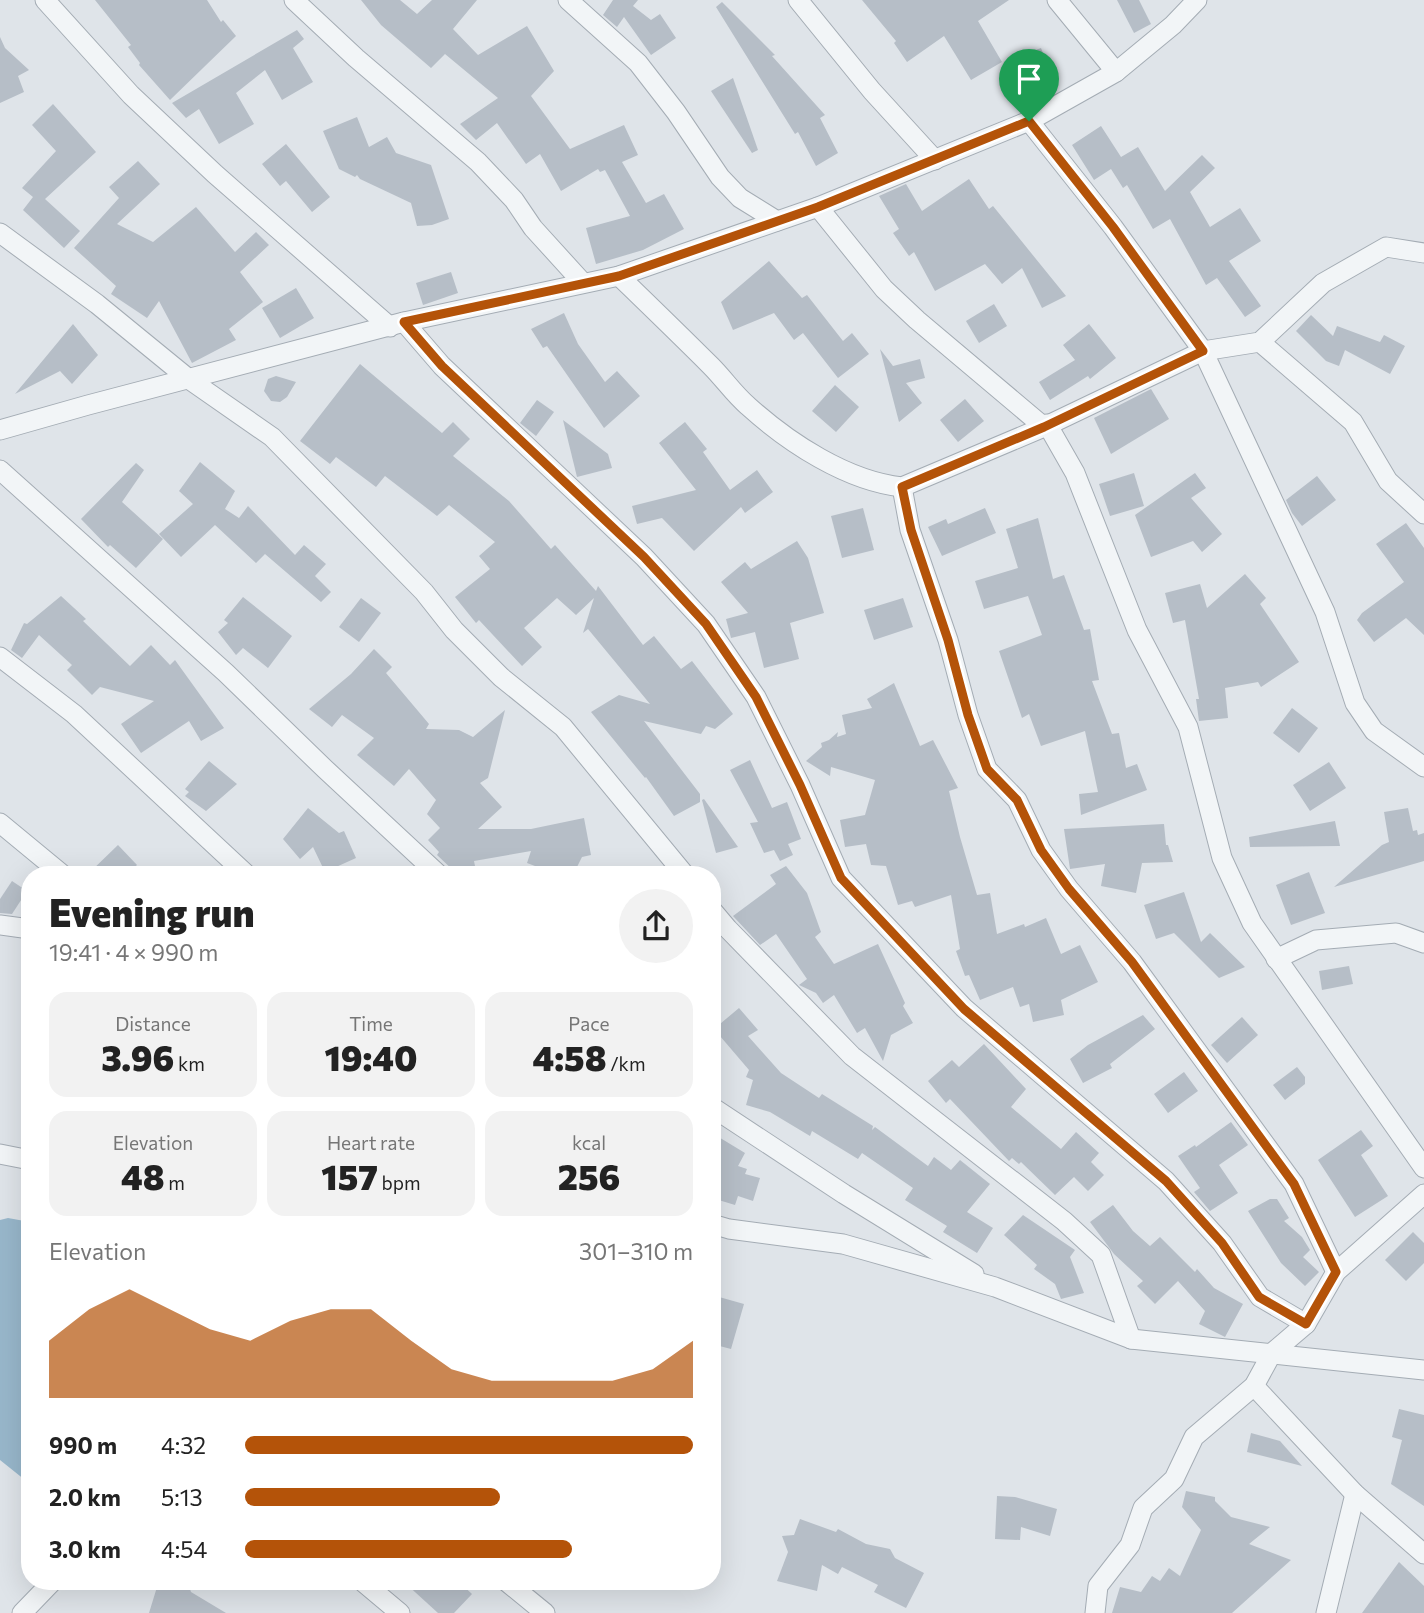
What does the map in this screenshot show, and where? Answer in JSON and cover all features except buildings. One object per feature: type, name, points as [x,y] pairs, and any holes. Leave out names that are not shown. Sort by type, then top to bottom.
[{"type":"street","points":[[45,0],[131,95],[215,174],[397,325],[644,557],[706,624],[756,697],[800,785],[841,878],[964,1009],[1166,1181],[1222,1243],[1259,1297],[1306,1324]]},
{"type":"street","points":[[294,0],[356,58],[478,162],[514,200],[533,228],[583,283]]},
{"type":"street","points":[[568,0],[638,63],[676,112],[720,177],[740,198],[777,221]]},
{"type":"street","points":[[798,0],[872,91],[935,160]]},
{"type":"street","points":[[1057,0],[1116,72]]},
{"type":"street","points":[[0,430],[308,347],[619,276],[818,207],[1029,121],[1116,72],[1173,25],[1197,0]]},
{"type":"street","points":[[1029,121],[1113,227],[1203,351],[1325,612],[1355,703],[1374,731],[1424,767]]},
{"type":"street","points":[[818,207],[884,289],[917,320],[1045,425],[1075,473],[1137,630],[1188,727],[1223,858],[1252,923],[1424,1168]]},
{"type":"street","points":[[0,233],[97,304],[190,380],[272,437],[425,592],[454,630],[501,677],[563,727],[678,866]]},
{"type":"street","points":[[619,276],[748,406],[797,444],[844,471],[879,485],[902,487],[1045,425],[1203,351],[1260,342],[1324,284],[1386,247],[1424,253]]},
{"type":"street","points":[[1260,342],[1353,422],[1388,481],[1424,514]]},
{"type":"street","points":[[0,470],[226,673],[324,769],[429,866]]},
{"type":"street","points":[[902,487],[911,530],[987,769],[1017,800],[1041,850],[1069,889],[1132,962],[1294,1184],[1336,1272]]},
{"type":"street","points":[[0,657],[74,714],[237,866]]},
{"type":"street","points":[[0,823],[52,866]]},
{"type":"street","points":[[721,920],[852,1056],[1064,1221],[1101,1255],[1131,1339]]},
{"type":"street","points":[[0,925],[21,928]]},
{"type":"street","points":[[1276,959],[1315,940],[1396,933],[1424,943]]},
{"type":"street","points":[[721,1113],[844,1194],[995,1287]]},
{"type":"street","points":[[0,1154],[21,1158]]},
{"type":"street","points":[[1095,1613],[1098,1586],[1130,1545],[1143,1508],[1174,1479],[1194,1437],[1254,1386],[1272,1353],[1306,1324],[1336,1272],[1424,1194]]},
{"type":"street","points":[[721,1227],[843,1244],[995,1287],[1131,1339],[1424,1370]]},
{"type":"street","points":[[1254,1386],[1355,1494],[1424,1554]]},
{"type":"street","points":[[1326,1613],[1355,1494]]},
{"type":"street","points":[[22,1613],[44,1590]]},
{"type":"street","points":[[373,1590],[400,1613]]},
{"type":"street","points":[[517,1590],[545,1613]]},
{"type":"water","points":[[8,1218],[21,1220],[21,1477],[0,1460],[0,1220]]},
{"type":"route","points":[[1029,121],[1113,227],[1203,351],[1044,427],[902,487],[911,530],[987,769],[1017,800],[1041,850],[1069,889],[1132,962],[1294,1184],[1336,1272],[1306,1324],[1259,1297],[1222,1243],[1166,1181],[1085,1109],[964,1009],[841,878],[800,785],[756,697],[706,624],[644,557],[442,366],[404,322],[619,276],[818,207],[1029,121]]}]
